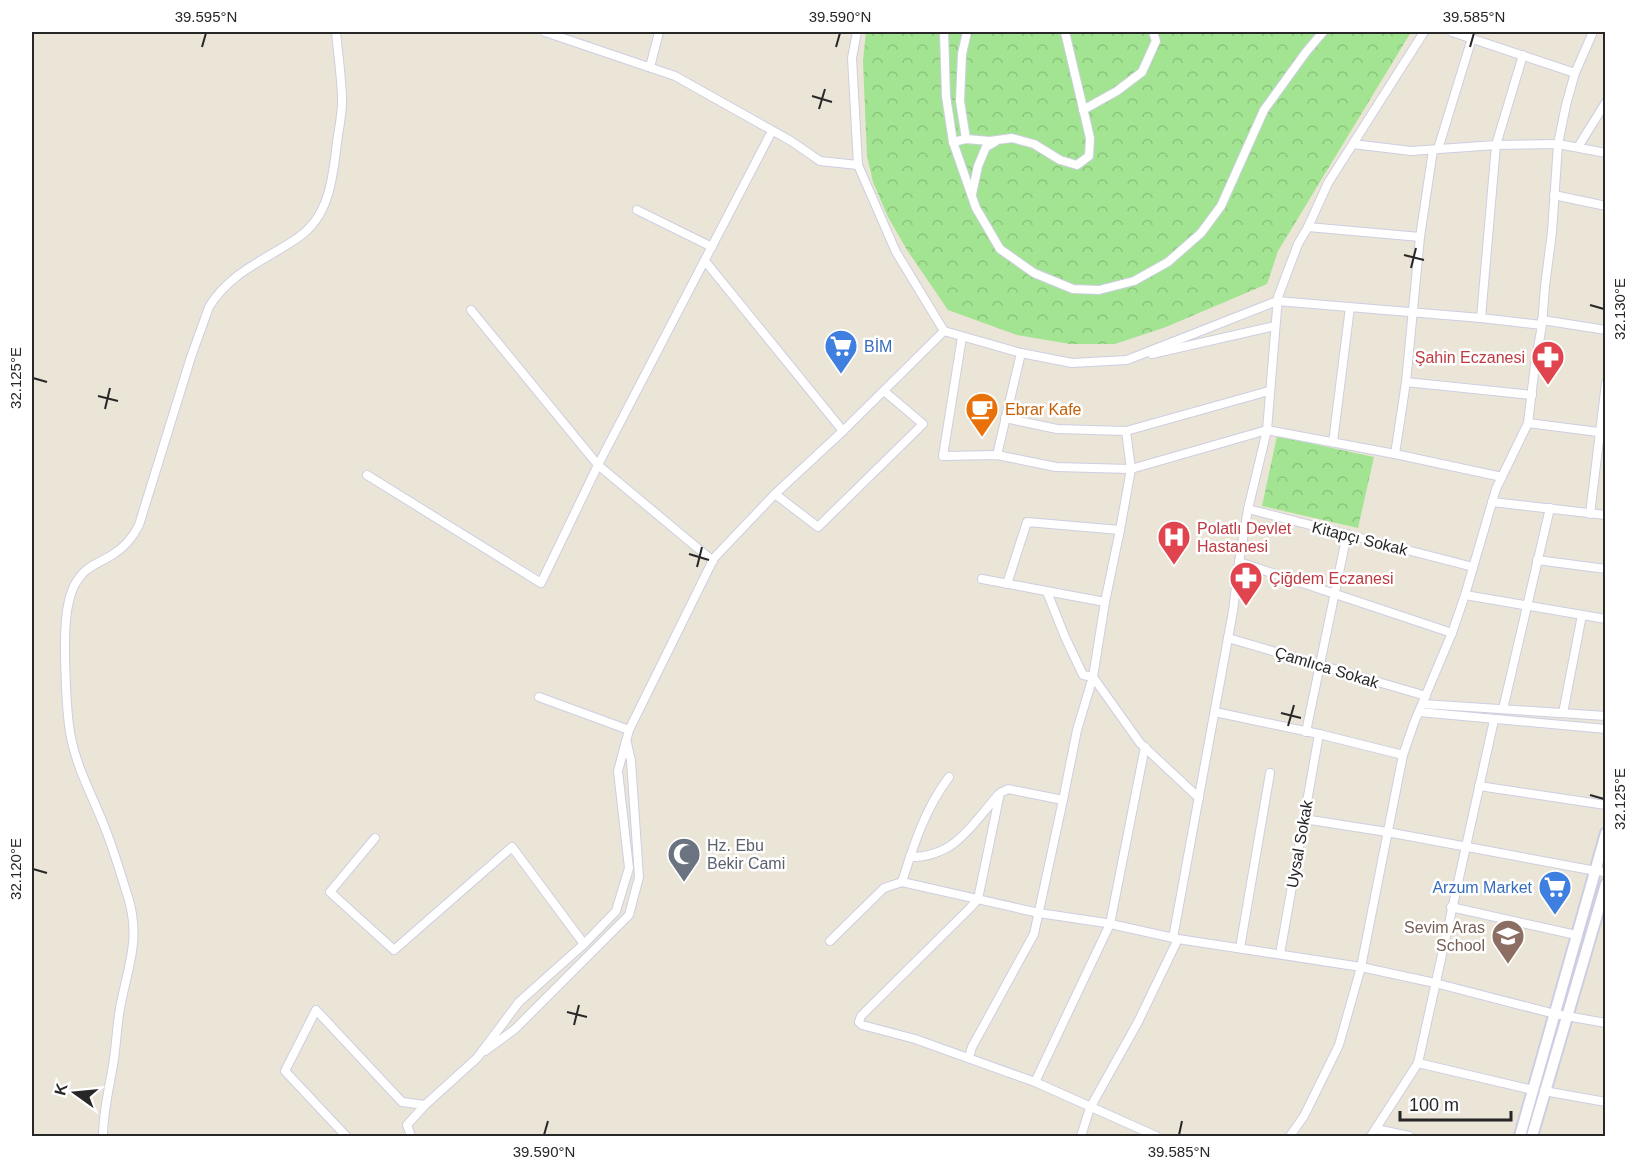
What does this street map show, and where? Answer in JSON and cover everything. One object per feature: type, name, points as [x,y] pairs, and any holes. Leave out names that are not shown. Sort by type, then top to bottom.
[{"type":"street","points":[[103,1137],[103,1123],[115,1057],[119,1014],[132,958],[135,930],[132,908],[104,825],[82,774],[70,734],[65,639],[69,603],[75,584],[83,573],[93,564],[111,556],[123,547],[139,525],[190,357],[213,300],[238,274],[306,231],[325,204],[332,178],[342,98],[336,32]]},
{"type":"street","points":[[545,32],[675,76],[791,141],[820,161],[858,165]]},
{"type":"street","points":[[650,67],[659,32]]},
{"type":"street","points":[[857,32],[852,58],[858,165],[896,252],[944,331],[1021,353],[1072,363],[1127,360],[1275,326]]},
{"type":"street","points":[[944,32],[946,96],[953,142],[976,208],[1000,249],[1034,273],[1073,289],[1099,290],[1134,281],[1168,262],[1201,232],[1221,206],[1264,110],[1323,32]]},
{"type":"street","points":[[966,139],[960,101],[962,54],[967,32]]},
{"type":"street","points":[[953,142],[966,139],[990,141],[1012,138],[1034,144],[1060,160],[1077,165],[1089,156],[1090,138],[1065,32]]},
{"type":"street","points":[[1083,110],[1117,92],[1142,72],[1156,41],[1153,32]]},
{"type":"street","points":[[1081,1137],[1090,1108],[1138,1022],[1175,938],[1233,611],[1248,508],[1267,430],[1277,302],[1298,244],[1328,183],[1424,32]]},
{"type":"street","points":[[1452,32],[1575,73]]},
{"type":"street","points":[[1290,1137],[1304,1116],[1339,1045],[1361,967],[1403,755],[1452,633],[1492,502],[1528,423],[1542,323],[1558,144],[1575,73],[1593,32]]},
{"type":"street","points":[[1395,454],[1414,313],[1420,237],[1436,149],[1472,38]]},
{"type":"street","points":[[1481,318],[1496,145],[1522,55]]},
{"type":"street","points":[[1578,147],[1605,102]]},
{"type":"street","points":[[368,475],[541,583],[598,465],[772,130]]},
{"type":"street","points":[[972,196],[978,166],[986,147],[1000,140]]},
{"type":"street","points":[[1353,144],[1411,151],[1496,145],[1558,144],[1605,153]]},
{"type":"street","points":[[1554,195],[1605,206]]},
{"type":"street","points":[[637,210],[712,248]]},
{"type":"street","points":[[1308,227],[1420,237]]},
{"type":"street","points":[[705,261],[843,431]]},
{"type":"street","points":[[1127,360],[1277,302],[1605,330]]},
{"type":"street","points":[[1333,442],[1350,307]]},
{"type":"street","points":[[471,310],[598,465],[713,561]]},
{"type":"street","points":[[477,1058],[519,1002],[584,944],[616,911],[629,868],[618,771],[629,730],[713,561],[775,494],[843,431],[944,331]]},
{"type":"street","points":[[962,337],[943,456],[997,455],[1056,467],[1131,469],[1267,430],[1502,477]]},
{"type":"street","points":[[997,455],[1021,353]]},
{"type":"street","points":[[1406,382],[1532,395]]},
{"type":"street","points":[[1590,514],[1603,433],[1605,382]]},
{"type":"street","points":[[775,494],[818,527],[923,424],[884,391]]},
{"type":"street","points":[[1005,418],[1057,429],[1126,430],[1269,391]]},
{"type":"street","points":[[1528,423],[1603,433]]},
{"type":"street","points":[[969,1057],[972,1047],[1034,934],[1077,730],[1093,677],[1120,530],[1131,469],[1126,430]]},
{"type":"street","points":[[1492,502],[1605,515]]},
{"type":"street","name":"Kitapçı Sokak","points":[[1248,508],[1473,567]]},
{"type":"street","points":[[1503,709],[1550,508]]},
{"type":"street","points":[[1007,584],[1027,522],[1120,530]]},
{"type":"street","points":[[1306,732],[1347,534]]},
{"type":"street","points":[[1537,561],[1605,569]]},
{"type":"street","points":[[1239,562],[1452,633]]},
{"type":"street","points":[[982,579],[1105,603]]},
{"type":"street","points":[[1047,592],[1083,675],[1093,677],[1140,743],[1199,798]]},
{"type":"street","points":[[1465,595],[1605,619]]},
{"type":"street","points":[[1563,713],[1582,615]]},
{"type":"street","name":"Çamlıca Sokak","points":[[1228,638],[1320,665],[1424,700],[1503,709],[1605,716]]},
{"type":"street","points":[[538,697],[629,730]]},
{"type":"street","points":[[1215,712],[1403,755]]},
{"type":"street","points":[[1419,712],[1605,729]]},
{"type":"street","points":[[1409,1137],[1374,1133],[1418,1063],[1494,720]]},
{"type":"street","name":"Uysal Sokak","points":[[1280,954],[1319,734]]},
{"type":"street","points":[[411,1137],[406,1125],[425,1105],[477,1058],[514,1029],[629,915],[639,877],[631,761],[626,742]]},
{"type":"street","points":[[1035,1082],[1110,924],[1145,747]]},
{"type":"street","points":[[1239,948],[1270,773]]},
{"type":"street","points":[[902,882],[926,814],[949,777]]},
{"type":"street","points":[[1479,786],[1605,805]]},
{"type":"street","points":[[910,857],[935,855],[957,843],[1000,793],[1008,789],[1064,800]]},
{"type":"street","points":[[1000,793],[978,899],[859,1019],[862,1024],[969,1057],[1035,1082],[1136,1133],[1156,1137]]},
{"type":"street","points":[[1304,819],[1601,871]]},
{"type":"street","points":[[1532,1137],[1545,1091],[1576,935],[1601,871],[1605,832]]},
{"type":"street","points":[[375,838],[330,892],[394,950],[512,847],[584,944]]},
{"type":"street","points":[[830,941],[884,888],[902,882],[1039,913],[1110,924],[1175,938],[1361,967],[1560,1015],[1605,1023]]},
{"type":"street","points":[[1520,1137],[1533,1090],[1605,884]]},
{"type":"street","points":[[1451,907],[1576,935]]},
{"type":"street","points":[[346,1137],[285,1071],[316,1010],[402,1102],[425,1105]]},
{"type":"street","points":[[1418,1063],[1533,1090]]},
{"type":"street","points":[[1545,1091],[1605,1102]]},
{"type":"green space","points":[[866,32],[1411,32],[1278,251],[1267,284],[1166,327],[1115,344],[1070,344],[1017,335],[948,310],[907,250],[888,217],[873,182],[867,156],[863,61]]},
{"type":"green space","points":[[1277,436],[1374,457],[1358,528],[1262,506]]},
{"type":"place","name":"BİM","points":[[841,375]]},
{"type":"place","name":"Şahin Eczanesi","points":[[1548,386]]},
{"type":"place","name":"Ebrar Kafe","points":[[982,438]]},
{"type":"place","name":"Polatlı Devlet Hastanesi","points":[[1174,566]]},
{"type":"place","name":"Çiğdem Eczanesi","points":[[1246,607]]},
{"type":"place","name":"Hz. Ebu Bekir Cami","points":[[684,883]]},
{"type":"place","name":"Arzum Market","points":[[1555,916]]},
{"type":"place","name":"Sevim Aras School","points":[[1508,965]]}]
